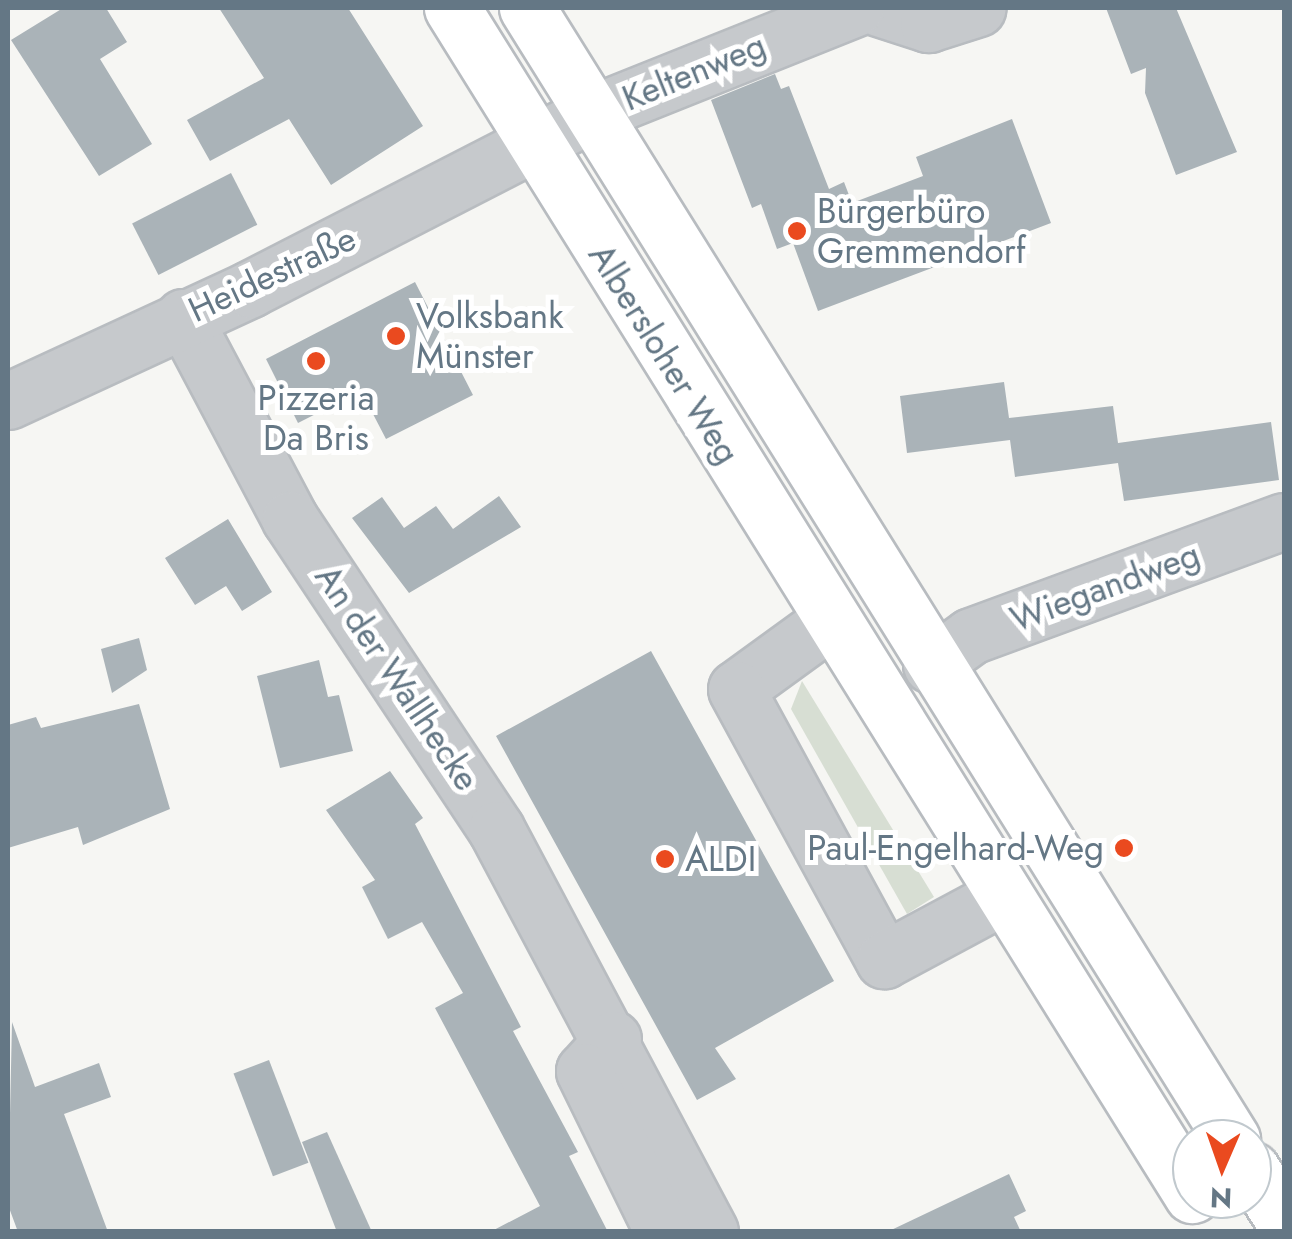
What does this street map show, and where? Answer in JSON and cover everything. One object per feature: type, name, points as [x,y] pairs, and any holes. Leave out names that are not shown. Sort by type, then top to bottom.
[{"type":"main road","name":"Albersloher Weg","points":[[452,8],[879,699],[1172,1163]]},
{"type":"main road","name":"Albersloher Weg","points":[[527,8],[932,664],[1219,1119]]},
{"type":"main road","points":[[879,699],[932,664]]},
{"type":"street","name":"Keltenweg","points":[[535,143],[593,113],[856,8]]},
{"type":"street","points":[[878,8],[928,24],[978,8]]},
{"type":"street","name":"Heidestraße","points":[[8,402],[535,143]]},
{"type":"street","name":"An der Wallhecke","points":[[183,317],[290,519],[487,814],[613,1039],[710,1232]]},
{"type":"street","name":"Wiegandweg","points":[[932,664],[971,636],[1284,521]]},
{"type":"street","points":[[830,620],[736,690],[884,960],[1005,895]]},
{"type":"street","points":[[613,1039],[584,1072],[663,1232]]},
{"type":"shaded area","points":[[802,681],[934,897],[907,914],[791,709]]},
{"type":"building","points":[[63,8],[106,8],[127,42],[100,59],[152,144],[99,176],[11,40]]},
{"type":"building","points":[[219,8],[348,8],[423,126],[331,185],[289,119],[210,161],[187,120],[264,78]]},
{"type":"building","points":[[1106,8],[1176,8],[1237,152],[1176,175],[1145,93],[1146,68],[1131,74]]},
{"type":"building","points":[[775,74],[781,89],[789,86],[829,189],[844,182],[852,203],[923,176],[916,157],[1012,119],[1051,223],[818,311],[793,243],[777,249],[761,204],[752,208],[711,100]]},
{"type":"building","points":[[231,173],[257,225],[158,275],[132,223]]},
{"type":"building","points":[[415,282],[473,395],[386,439],[361,391],[298,423],[266,359]]},
{"type":"building","points":[[1004,382],[1009,418],[1113,406],[1118,443],[1271,422],[1279,480],[1124,501],[1118,463],[1015,477],[1010,440],[907,453],[900,396]]},
{"type":"building","points":[[499,496],[521,527],[409,593],[352,518],[382,497],[404,528],[436,506],[453,529]]},
{"type":"building","points":[[228,519],[272,592],[242,611],[226,586],[195,605],[165,558]]},
{"type":"building","points":[[139,638],[147,670],[112,693],[101,649]]},
{"type":"building","name":"ALDI","points":[[651,651],[834,981],[715,1048],[736,1079],[697,1100],[496,736]]},
{"type":"building","points":[[319,660],[328,697],[339,695],[353,751],[280,768],[257,676]]},
{"type":"building","points":[[139,704],[170,809],[83,845],[78,827],[8,848],[8,725],[36,717],[41,728]]},
{"type":"building","points":[[390,771],[423,818],[415,824],[521,1027],[513,1031],[578,1152],[569,1156],[608,1232],[490,1232],[540,1206],[435,1008],[463,993],[422,922],[388,939],[362,887],[375,880],[326,810]]},
{"type":"building","points":[[12,1022],[35,1087],[99,1063],[111,1097],[64,1114],[108,1232],[18,1232],[8,1205]]},
{"type":"building","points":[[269,1060],[308,1163],[273,1176],[234,1074]]},
{"type":"building","points":[[327,1132],[372,1232],[337,1232],[302,1142]]},
{"type":"building","points":[[1009,1174],[1026,1211],[1014,1217],[1021,1232],[887,1232]]},
{"type":"place","name":"Bürgerbüro Gremmendorf","points":[[797,231]]},
{"type":"place","name":"Volksbank Münster","points":[[396,336]]},
{"type":"place","name":"Pizzeria Da Bris","points":[[316,361]]},
{"type":"place","name":"Paul-Engelhard-Weg","points":[[1124,848]]},
{"type":"place","name":"ALDI","points":[[665,859]]}]
